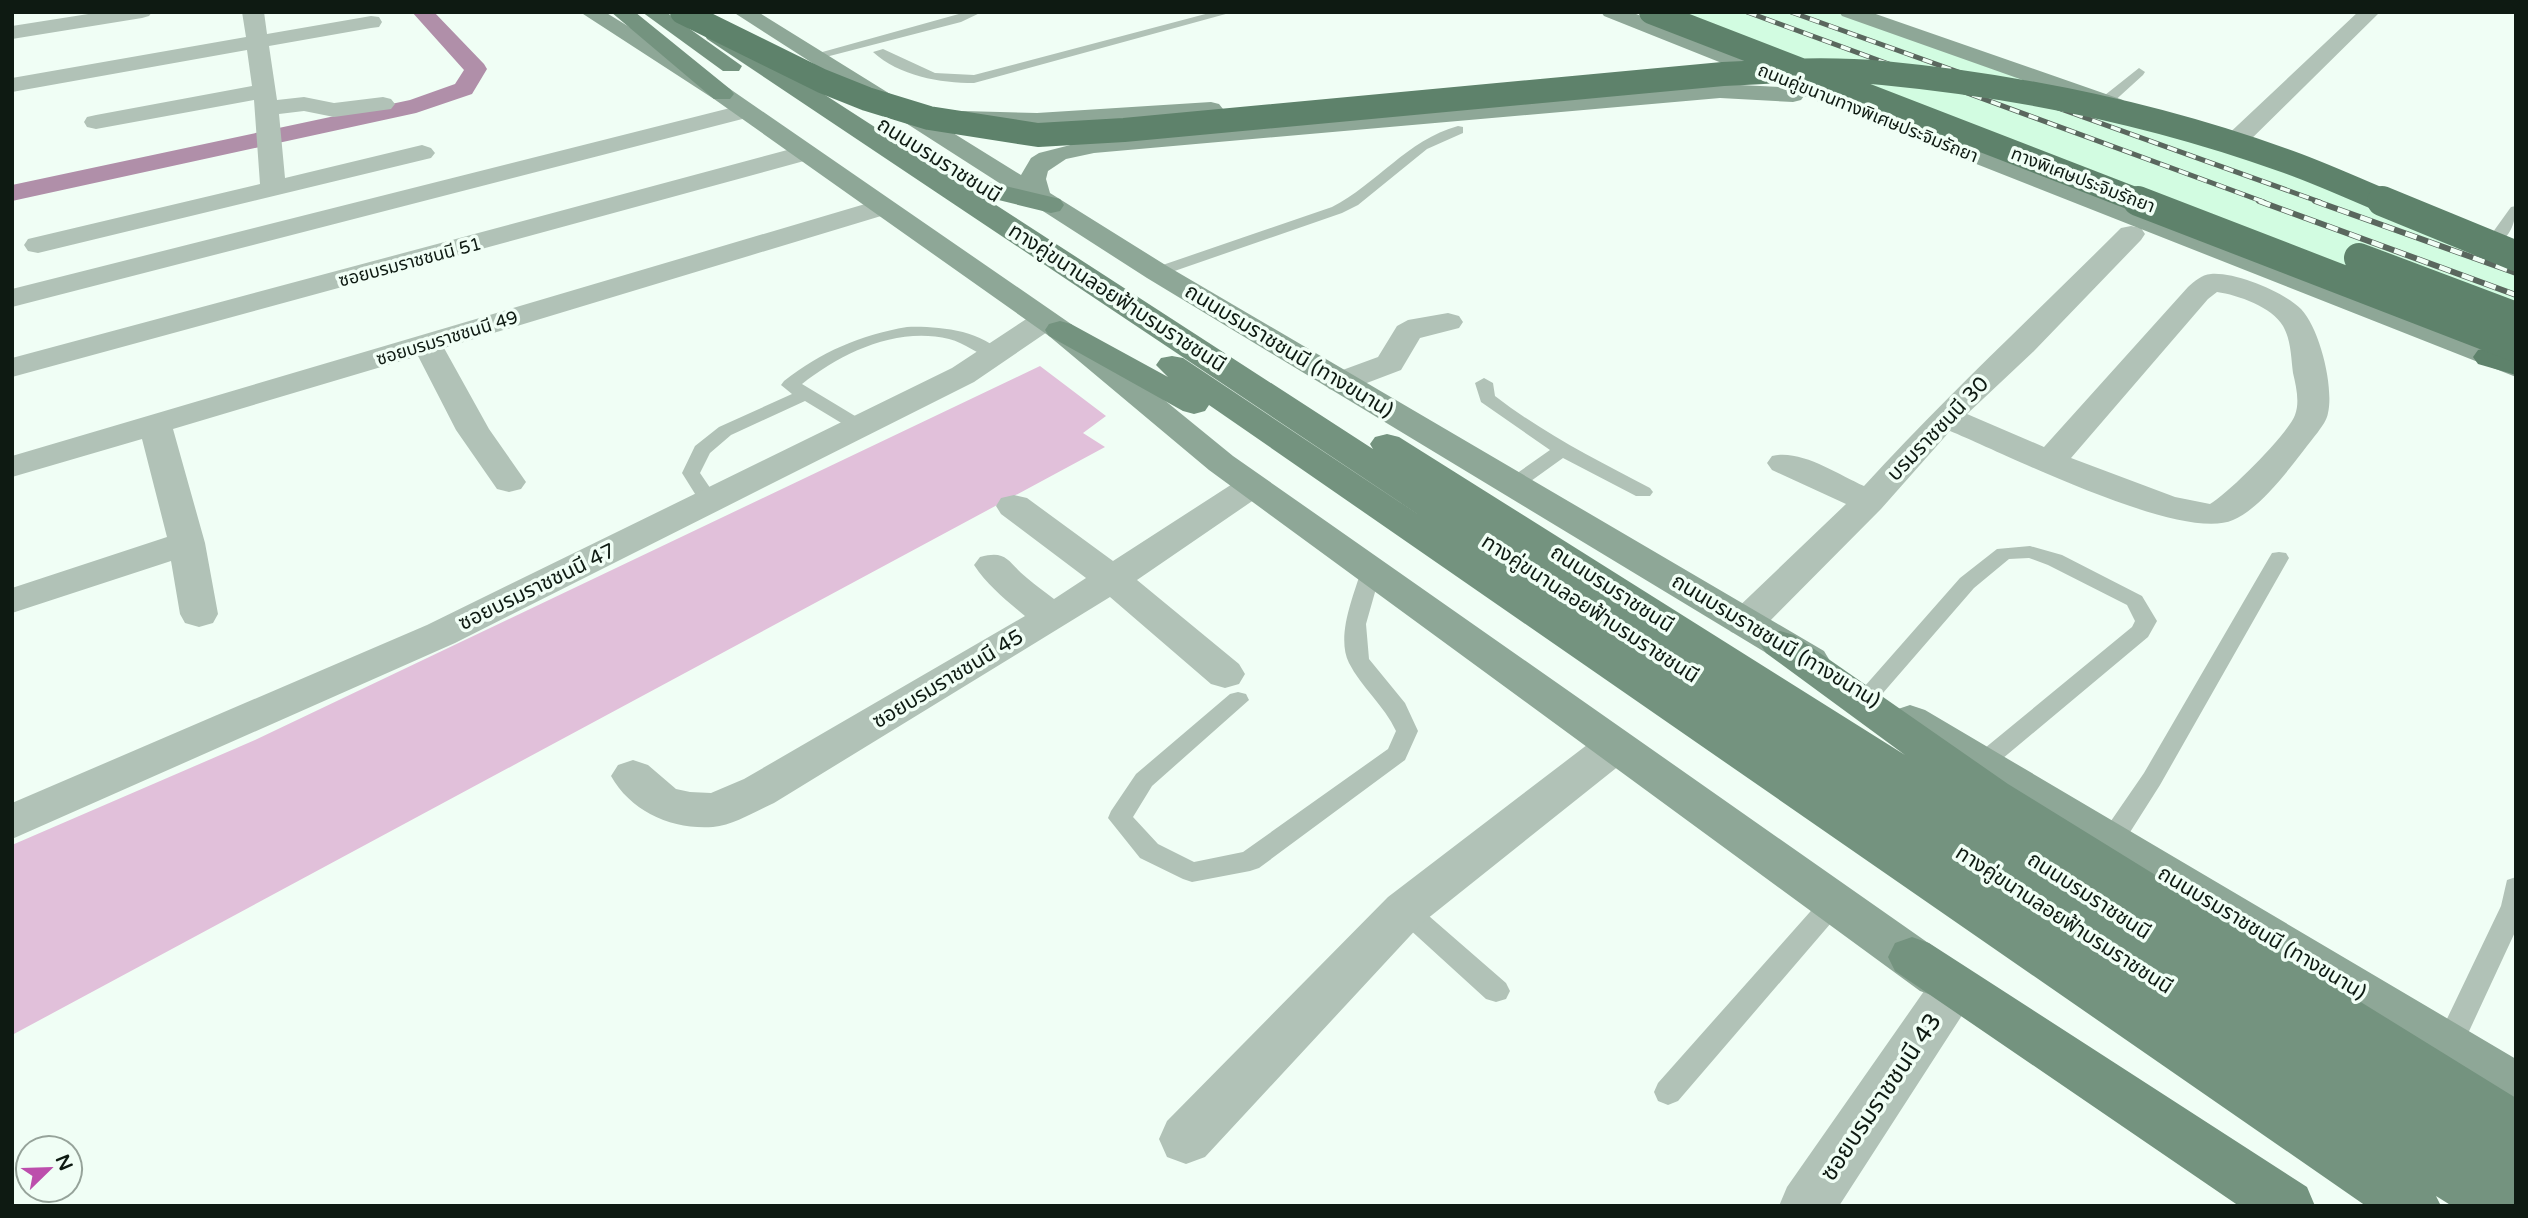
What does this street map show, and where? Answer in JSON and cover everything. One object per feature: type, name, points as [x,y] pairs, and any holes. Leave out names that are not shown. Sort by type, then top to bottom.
[{"type":"highway","points":[[682,12],[760,52],[867,99],[953,123],[1038,135],[1125,130],[1723,74],[1813,70],[1882,73],[1947,80],[2101,108],[2217,138],[2348,184],[2516,256]]},
{"type":"highway","name":"ทางพิเศษประจิมรัถยา","points":[[1702,12],[2167,186]]},
{"type":"highway","name":"ทางพิเศษประจิมรัถยา","points":[[1657,22],[2509,359]]},
{"type":"highway","points":[[2335,249],[2516,317]]},
{"type":"main road","points":[[590,12],[722,94],[1052,325],[1252,486],[1912,957],[2287,1206]]},
{"type":"main road","points":[[621,12],[652,34],[722,94]]},
{"type":"main road","name":"ทางคู่ขนานลอยฟ้าบรมราชชนนี","points":[[652,12],[2413,1206]]},
{"type":"main road","name":"ทางคู่ขนานลอยฟ้าบรมราชชนนี","points":[[682,12],[2500,1206]]},
{"type":"main road","name":"ถนนบรมราชชนนี","points":[[705,12],[1214,333],[2516,1170]]},
{"type":"main road","points":[[743,12],[821,60]]},
{"type":"main road","name":"ถนนคู่ขนานทางพิเศษประจิมรัถยา","points":[[1611,12],[1657,22],[1859,109],[2509,359]]},
{"type":"main road","points":[[1849,12],[2506,242]]},
{"type":"main road","points":[[1657,22],[1682,54],[1683,60],[1678,65]]},
{"type":"main road","name":"ถนนบรมราชชนนี","points":[[821,60],[1044,200]]},
{"type":"main road","points":[[902,111],[960,117],[1037,120],[1478,89],[1653,72],[1678,65],[1720,69],[1741,79],[1745,85],[1740,91]]},
{"type":"main road","points":[[1044,200],[1033,178],[1037,167],[1048,158],[1094,145],[1740,91],[1782,93],[1859,109]]},
{"type":"main road","points":[[1037,120],[1027,124],[1021,132],[1028,142],[1069,150]]},
{"type":"main road","points":[[988,190],[1044,200]]},
{"type":"main road","name":"ถนนบรมราชชนนี (ทางขนาน)","points":[[1044,200],[1157,272],[1982,763],[2516,1087]]},
{"type":"main road","points":[[1052,325],[1262,442],[1939,909],[2377,1206]]},
{"type":"main road","points":[[1763,633],[1992,796],[2516,1128]]},
{"type":"main road","points":[[1912,957],[2248,1206]]},
{"type":"street","points":[[12,33],[142,12]]},
{"type":"street","points":[[253,12],[266,103],[273,185]]},
{"type":"street","points":[[2231,145],[2370,12]]},
{"type":"street","points":[[12,85],[371,22]]},
{"type":"street","points":[[96,122],[266,103],[304,104],[334,110],[383,104]]},
{"type":"street","points":[[12,298],[746,111]]},
{"type":"street","points":[[38,245],[273,185],[422,153]]},
{"type":"street","name":"ซอยบรมราชชนนี 51","points":[[12,368],[806,153]]},
{"type":"street","name":"ซอยบรมราชชนนี 49","points":[[12,467],[882,207]]},
{"type":"street","name":"บรมราชชนนี 30","points":[[1763,633],[1869,501],[1945,416],[2023,344],[2131,234]]},
{"type":"street","points":[[1945,416],[2051,460],[2166,506],[2195,514],[2214,515],[2237,503],[2310,419],[2313,395],[2301,332],[2294,318],[2253,293],[2229,285],[2211,284],[2198,293],[2051,460]]},
{"type":"street","points":[[1340,382],[1390,363],[1408,332],[1419,326],[1448,322]]},
{"type":"street","name":"ซอยบรมราชชนนี 47","points":[[12,822],[441,635],[963,375],[994,354],[1052,325]]},
{"type":"street","points":[[427,344],[473,430],[509,482]]},
{"type":"street","points":[[155,424],[187,543],[199,614]]},
{"type":"street","points":[[1784,463],[1869,501]]},
{"type":"street","name":"ซอยบรมราชชนนี 45","points":[[633,776],[663,803],[690,809],[715,810],[759,791],[1052,617],[1252,486]]},
{"type":"street","points":[[1014,506],[1112,579],[1232,687]]},
{"type":"street","points":[[12,601],[187,543]]},
{"type":"street","points":[[993,565],[1011,585],[1052,617]]},
{"type":"street","points":[[1186,1139],[1405,910],[1615,746]]},
{"type":"street","name":"ซอยบรมราชชนนี 43","points":[[1807,1206],[1954,989]]},
{"type":"lane","points":[[933,12],[950,22]]},
{"type":"lane","points":[[821,60],[976,12]]},
{"type":"lane","points":[[879,52],[921,75],[974,79],[1227,12]]},
{"type":"lane","points":[[821,60],[879,52],[937,38]]},
{"type":"lane","points":[[2105,102],[2139,72]]},
{"type":"lane","points":[[1157,272],[1353,202],[1422,146],[1458,130]]},
{"type":"lane","points":[[2506,242],[2516,209]]},
{"type":"lane","points":[[859,426],[790,385],[810,368],[867,341],[908,330],[952,334],[994,354]]},
{"type":"lane","points":[[1484,383],[1487,398],[1506,414],[1562,450],[1643,492]]},
{"type":"lane","points":[[709,501],[691,473],[702,450],[725,432],[806,394]]},
{"type":"lane","points":[[1513,485],[1562,450]]},
{"type":"lane","points":[[1868,695],[1968,583],[2004,553],[2030,552],[2055,560],[2135,601],[2146,621],[2140,632],[1982,763]]},
{"type":"lane","points":[[2111,841],[2151,779],[2279,558]]},
{"type":"lane","points":[[1232,687],[1144,780],[1120,818],[1149,851],[1192,872],[1250,861],[1397,754],[1407,731],[1398,709],[1358,660],[1355,624],[1371,571]]},
{"type":"lane","points":[[2448,1046],[2514,906],[2516,887]]},
{"type":"lane","points":[[1668,1092],[1834,902]]},
{"type":"lane","points":[[1405,910],[1496,992]]},
{"type":"shaded area","points":[[1673,12],[1834,12],[2516,253],[2516,334]]},
{"type":"shaded area","points":[[1040,366],[1106,416],[1083,433],[1105,447],[12,1035],[12,845],[255,740]]},
{"type":"waterway","points":[[12,193],[416,106],[464,89],[476,69],[422,12]]},
{"type":"railway","points":[[1747,12],[2264,202]]},
{"type":"railway","points":[[1791,12],[2320,202]]},
{"type":"railway","points":[[2259,201],[2516,295]]},
{"type":"railway","points":[[2315,201],[2516,273]]}]
